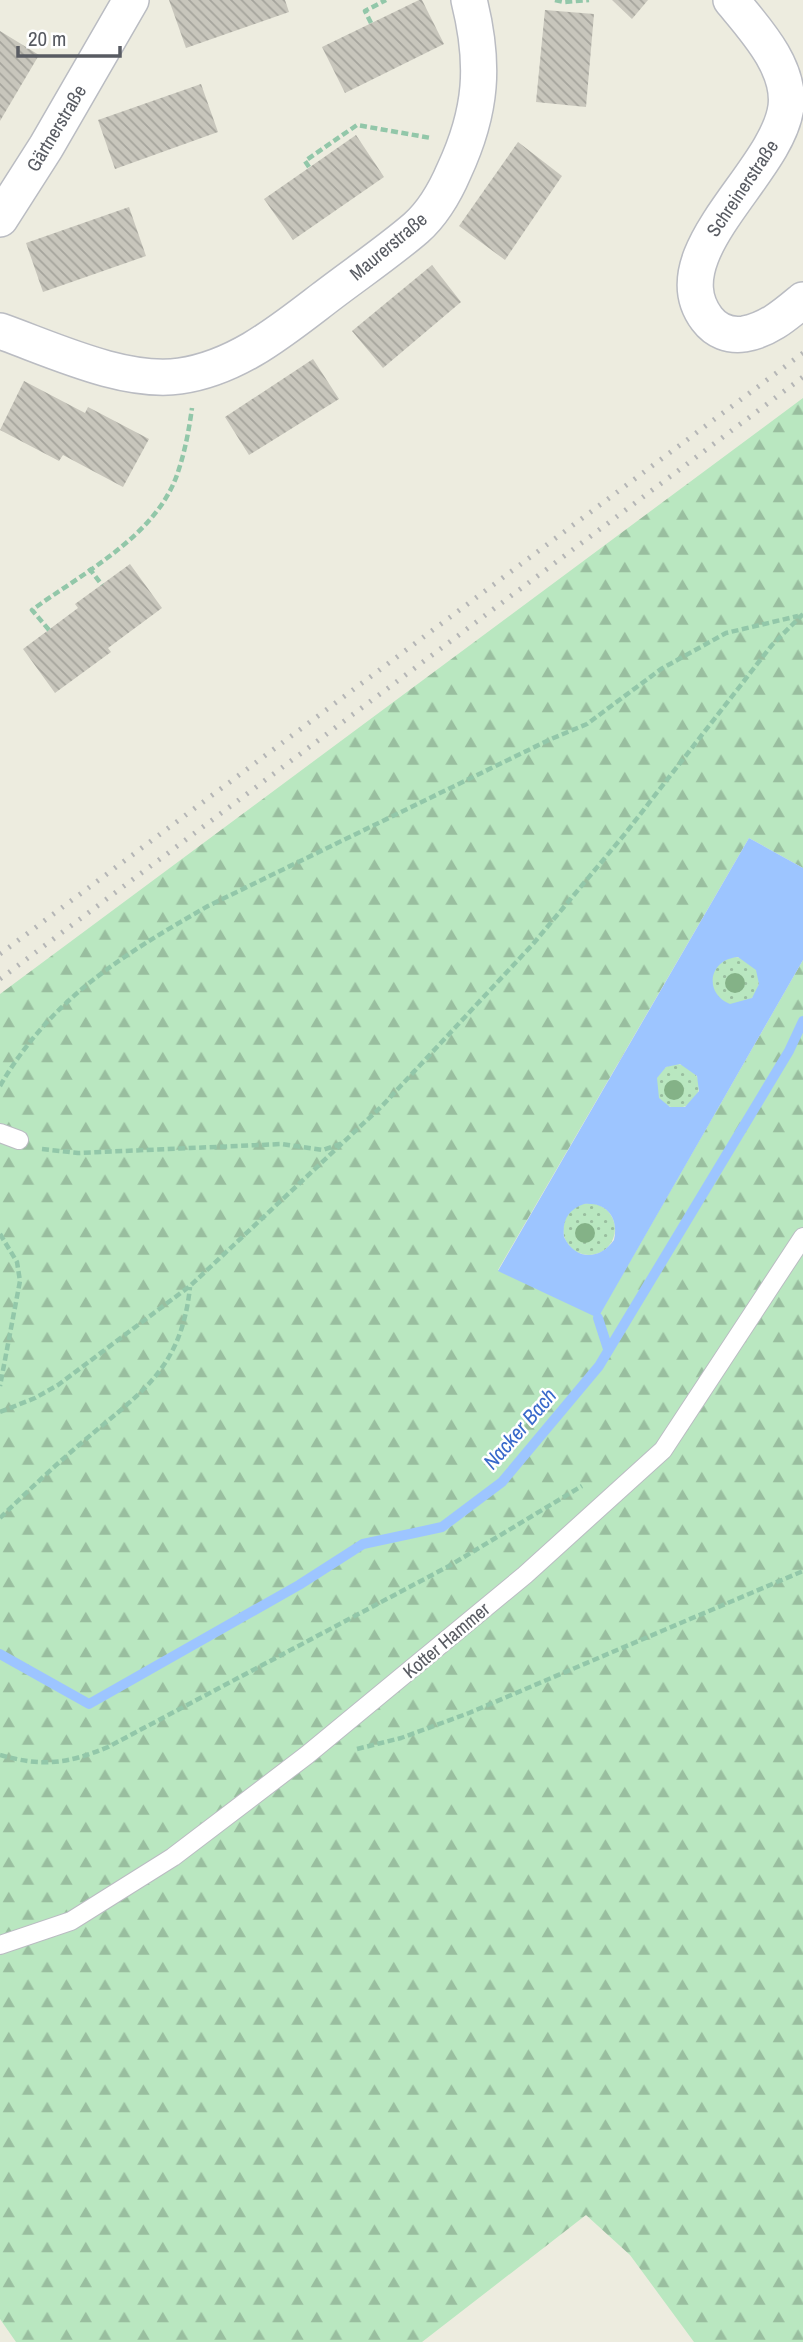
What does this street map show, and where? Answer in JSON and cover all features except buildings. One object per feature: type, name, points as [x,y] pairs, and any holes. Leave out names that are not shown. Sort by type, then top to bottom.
[{"type":"street","name":"Gärtnerstraße","points":[[0,219],[46,147],[131,0]]},
{"type":"street","name":"Maurerstraße","points":[[0,331],[128,373],[164,376],[222,366],[262,344],[417,227],[445,191],[467,144],[478,102],[480,82],[469,0]]},
{"type":"street","name":"Schreinerstraße","points":[[731,0],[774,59],[783,81],[786,104],[780,130],[763,163],[704,244],[695,290],[701,312],[714,329],[735,335],[754,332],[780,320],[803,300]]},
{"type":"lane","points":[[0,1133],[19,1140]]},
{"type":"lane","name":"Kotter Hammer","points":[[0,1945],[71,1921],[173,1857],[307,1755],[525,1575],[663,1450],[803,1237]]},
{"type":"path","points":[[372,23],[365,11],[386,0]]},
{"type":"path","points":[[555,0],[589,0]]},
{"type":"path","points":[[309,167],[304,161],[357,125],[467,144]]},
{"type":"path","points":[[49,630],[32,610],[139,532],[161,505],[178,474],[194,393],[192,373]]},
{"type":"path","points":[[89,568],[102,585]]},
{"type":"path","points":[[0,1086],[19,1054],[43,1024],[81,988],[119,958],[197,912],[551,739],[587,724],[661,669],[726,633],[801,615]]},
{"type":"path","points":[[0,1412],[58,1385],[190,1286],[346,1142],[525,953],[638,817],[772,645],[801,615]]},
{"type":"path","points":[[19,1140],[49,1152],[78,1153],[282,1144],[323,1150],[346,1142]]},
{"type":"path","points":[[0,1234],[17,1262],[20,1281],[0,1386]]},
{"type":"path","points":[[0,1518],[62,1460],[143,1393],[178,1342],[187,1316],[190,1286]]},
{"type":"path","points":[[0,1755],[23,1762],[73,1762],[108,1747],[449,1566],[590,1479]]},
{"type":"path","points":[[307,1755],[338,1753],[401,1738],[510,1696],[803,1571]]},
{"type":"green space","points":[[803,398],[803,868],[749,838],[498,1270],[598,1317],[803,960],[803,2342],[694,2342],[630,2255],[586,2215],[422,2342],[16,2342],[0,2319],[0,994]]},
{"type":"green space","points":[[735,957],[752,964],[759,981],[752,998],[735,1005],[718,998],[711,981],[718,964]]},
{"type":"green space","points":[[677,1064],[692,1071],[699,1086],[692,1101],[677,1108],[662,1101],[655,1086],[662,1071]]},
{"type":"green space","points":[[589,1203],[608,1210],[615,1229],[608,1248],[589,1255],[570,1248],[563,1229],[570,1210]]},
{"type":"water","points":[[749,838],[803,868],[803,960],[598,1318],[498,1271]],"holes":[[[738,957],[756,970],[759,984],[752,998],[730,1004],[716,992],[713,977],[721,964]],[[680,1064],[697,1076],[699,1091],[685,1107],[670,1107],[659,1098],[657,1078],[666,1067]],[[578,1206],[599,1206],[613,1218],[614,1240],[601,1252],[581,1254],[574,1250],[564,1237],[567,1216]]]},
{"type":"waterway","name":"Nacker Bach","points":[[0,1654],[89,1704],[299,1585],[363,1544],[442,1527],[502,1482],[599,1366],[789,1051],[803,1021]]},
{"type":"waterway","points":[[598,1318],[608,1349]]},
{"type":"railway","points":[[0,954],[803,353]]},
{"type":"railway","points":[[0,979],[803,377]]}]
